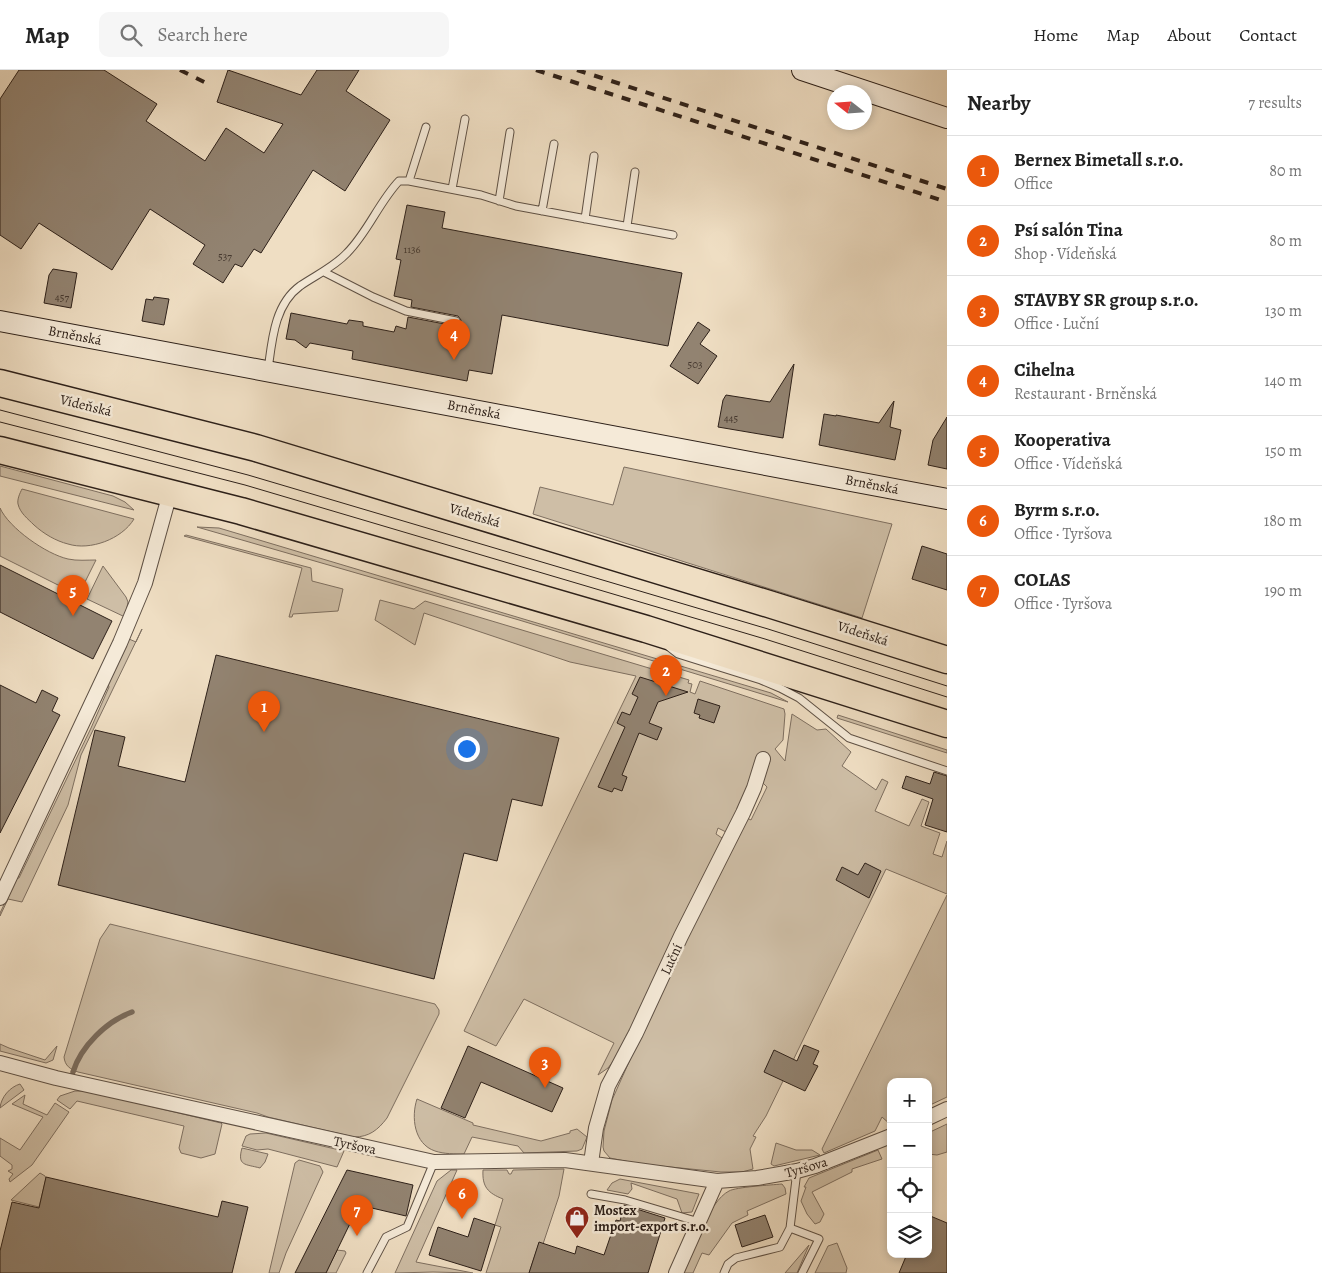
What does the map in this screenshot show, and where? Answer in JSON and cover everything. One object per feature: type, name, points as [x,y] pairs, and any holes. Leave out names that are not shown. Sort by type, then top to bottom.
[{"type":"highway","name":"Vídeňská","points":[[0,383],[256,448],[947,660]]},
{"type":"highway","points":[[0,450],[241,511],[646,629],[947,724]]},
{"type":"street","points":[[802,70],[947,118]]},
{"type":"street","name":"Brněnská","points":[[0,320],[947,498]]},
{"type":"street","points":[[1,896],[124,635],[145,583],[170,493]]},
{"type":"street","name":"Luční","points":[[591,1163],[596,1128],[608,1086],[636,1033],[681,936],[743,813],[764,759]]},
{"type":"street","name":"Tyršova","points":[[0,1063],[56,1078],[434,1162],[565,1160],[717,1181],[757,1178],[798,1171],[887,1138]]},
{"type":"street","points":[[932,1116],[947,1109]]},
{"type":"street","points":[[676,1273],[717,1181]]},
{"type":"lane","points":[[452,189],[465,119]]},
{"type":"lane","points":[[409,181],[426,127]]},
{"type":"lane","points":[[499,200],[510,132]]},
{"type":"lane","points":[[542,211],[554,144]]},
{"type":"lane","points":[[585,218],[594,156]]},
{"type":"lane","points":[[628,226],[635,172]]},
{"type":"lane","points":[[268,370],[274,328],[284,304],[298,288],[324,272],[347,253],[399,181],[452,189],[542,211],[673,235]]},
{"type":"lane","points":[[324,272],[406,312],[456,321]]},
{"type":"lane","points":[[646,629],[678,654],[761,680],[799,698],[850,738],[947,771]]},
{"type":"lane","points":[[367,1273],[386,1237],[407,1227],[434,1162]]},
{"type":"lane","points":[[724,1273],[728,1264],[736,1258],[780,1247],[790,1228],[798,1171]]},
{"type":"lane","points":[[591,1194],[625,1200],[699,1222]]},
{"type":"lane","points":[[790,1228],[819,1239],[802,1273]]},
{"type":"shaded area","points":[[0,466],[113,496],[125,502],[134,510],[0,476]]},
{"type":"shaded area","points":[[624,467],[892,524],[862,618],[533,514],[540,487],[613,505]]},
{"type":"shaded area","points":[[22,489],[134,519],[122,532],[105,542],[86,546],[68,544],[46,534],[24,516],[18,502]]},
{"type":"shaded area","points":[[0,508],[11,524],[49,552],[71,560],[96,560],[81,590],[76,594],[0,556]]},
{"type":"shaded area","points":[[197,527],[219,528],[771,693],[788,702],[519,620]]},
{"type":"shaded area","points":[[184,536],[311,568],[312,581],[343,589],[338,611],[293,614],[292,617],[289,617],[302,568]]},
{"type":"shaded area","points":[[103,566],[126,597],[128,602],[125,617],[87,599]]},
{"type":"shaded area","points":[[380,600],[414,609],[425,601],[689,680],[688,683],[692,684],[690,692],[695,694],[700,681],[784,709],[783,740],[775,749],[785,761],[792,714],[817,730],[826,729],[851,752],[842,766],[876,790],[882,779],[888,782],[875,811],[909,826],[922,799],[929,802],[921,826],[940,833],[933,854],[942,857],[947,841],[947,894],[886,869],[766,1116],[753,1136],[756,1137],[750,1149],[753,1169],[742,1172],[721,1172],[640,1164],[610,1158],[603,1147],[604,1131],[612,1100],[654,1006],[745,817],[751,820],[767,787],[761,781],[770,761],[761,757],[728,833],[718,828],[716,834],[725,840],[624,1047],[608,1068],[598,1075],[614,1043],[524,999],[496,1046],[464,1031],[636,676],[570,662],[424,613],[415,645],[375,620]]},
{"type":"shaded area","points":[[129,639],[136,642],[81,755],[68,805],[22,902],[8,899],[0,916],[0,913],[17,878],[19,878],[91,728],[109,687],[108,684]]},
{"type":"shaded area","points":[[838,715],[947,750],[947,753],[837,718]]},
{"type":"shaded area","points":[[947,895],[947,1097],[932,1104],[932,1078],[887,1078],[887,1121],[882,1117],[875,1131],[824,1153],[822,1149]]},
{"type":"shaded area","points":[[110,924],[435,1004],[439,1014],[387,1118],[373,1132],[359,1137],[78,1072],[68,1067],[64,1057],[100,939]]},
{"type":"shaded area","points":[[0,1044],[45,1060],[57,1046],[53,1060],[46,1063],[0,1051]]},
{"type":"shaded area","points":[[20,1084],[24,1090],[0,1108],[2,1100],[7,1093],[13,1087]]},
{"type":"shaded area","points":[[75,1091],[86,1091],[221,1123],[215,1154],[201,1158],[181,1153],[179,1148],[184,1126],[77,1101],[70,1109],[57,1100],[60,1096]]},
{"type":"shaded area","points":[[25,1095],[23,1104],[47,1115],[55,1103],[69,1112],[32,1165],[10,1182],[9,1179],[13,1174],[8,1171],[12,1169],[12,1165],[0,1156],[0,1138],[20,1150],[43,1117],[12,1104]]},
{"type":"shaded area","points":[[417,1099],[473,1123],[473,1125],[541,1141],[570,1133],[570,1131],[577,1129],[587,1137],[582,1149],[577,1151],[524,1153],[518,1146],[472,1137],[464,1154],[438,1152],[428,1147],[418,1136],[414,1114]]},
{"type":"shaded area","points":[[947,1124],[947,1152],[932,1154],[932,1131]]},
{"type":"shaded area","points":[[266,1133],[344,1151],[337,1167],[268,1149],[257,1150],[242,1146],[246,1136]]},
{"type":"shaded area","points":[[776,1143],[796,1150],[812,1150],[820,1155],[774,1166],[771,1164]]},
{"type":"shaded area","points":[[242,1148],[268,1154],[265,1162],[260,1168],[246,1165],[241,1158]]},
{"type":"shaded area","points":[[878,1150],[882,1159],[852,1169],[852,1172],[812,1192],[824,1214],[820,1222],[815,1224],[807,1214],[801,1201],[806,1187],[804,1187],[809,1178]]},
{"type":"shaded area","points":[[299,1160],[320,1166],[323,1172],[286,1253],[279,1273],[269,1273],[295,1163]]},
{"type":"shaded area","points":[[564,1169],[559,1196],[543,1244],[539,1243],[529,1273],[486,1273],[501,1227],[495,1225],[503,1199],[487,1189],[483,1170],[507,1170],[511,1174],[513,1170]]},
{"type":"shaded area","points":[[451,1170],[457,1170],[416,1262],[473,1273],[395,1273],[437,1181]]},
{"type":"shaded area","points":[[40,1173],[46,1178],[39,1207],[11,1200]]},
{"type":"shaded area","points":[[620,1179],[699,1194],[692,1212],[682,1213],[677,1199],[631,1183],[632,1189],[628,1194],[607,1190],[612,1183]]},
{"type":"shaded area","points":[[782,1184],[786,1194],[747,1211],[748,1215],[732,1223],[709,1255],[702,1253],[693,1273],[681,1273],[695,1240],[714,1205],[722,1197],[729,1191],[739,1188]]},
{"type":"shaded area","points":[[837,1243],[847,1268],[846,1273],[815,1273],[828,1246]]},
{"type":"shaded area","points":[[809,1245],[797,1273],[785,1273]]},
{"type":"shaded area","points":[[337,1250],[345,1251],[346,1253],[336,1273],[326,1273]]},
{"type":"building","points":[[19,70],[104,70],[157,104],[146,121],[205,161],[226,128],[264,153],[283,124],[217,102],[228,70],[301,95],[317,70],[359,70],[346,91],[390,120],[345,191],[313,170],[261,253],[254,249],[242,267],[235,264],[223,283],[193,264],[205,245],[150,209],[112,270],[39,223],[21,249],[0,235],[0,99]]},
{"type":"building","points":[[407,205],[445,212],[442,228],[682,273],[668,346],[502,315],[492,374],[469,370],[467,381],[352,359],[353,351],[310,343],[306,348],[295,340],[286,339],[291,313],[347,324],[349,320],[363,322],[363,326],[394,332],[396,326],[406,329],[408,317],[455,326],[460,325],[461,320],[458,316],[411,307],[412,300],[394,296],[401,260],[396,259]]},
{"type":"building","points":[[53,269],[77,273],[71,308],[44,303],[49,275]]},
{"type":"building","points":[[154,297],[169,299],[164,325],[142,321],[146,299],[153,300]]},
{"type":"building","points":[[698,322],[710,330],[700,344],[717,356],[698,384],[670,366]]},
{"type":"building","points":[[794,364],[783,438],[718,427],[723,400],[726,395],[770,402]]},
{"type":"building","points":[[894,401],[890,427],[901,430],[895,460],[819,445],[824,414],[879,423]]},
{"type":"building","points":[[947,417],[947,469],[928,465],[933,440]]},
{"type":"building","points":[[922,546],[947,554],[947,590],[912,579]]},
{"type":"building","points":[[0,565],[112,621],[93,659],[0,612]]},
{"type":"building","points":[[216,655],[559,738],[542,806],[512,799],[497,861],[464,853],[434,979],[58,885],[95,730],[125,737],[118,766],[185,782]]},
{"type":"building","points":[[640,677],[688,692],[658,702],[649,723],[662,728],[657,740],[639,733],[622,775],[627,777],[622,791],[614,788],[612,792],[598,787],[625,727],[617,723],[622,712],[630,715],[638,697],[632,694]]},
{"type":"building","points":[[0,685],[36,703],[42,690],[58,698],[52,711],[60,715],[0,833]]},
{"type":"building","points":[[698,699],[720,706],[714,723],[699,718],[700,715],[694,713]]},
{"type":"building","points":[[934,772],[947,776],[947,832],[925,825],[933,799],[902,788],[906,776],[930,784]]},
{"type":"building","points":[[865,863],[881,871],[869,898],[836,880],[842,867],[858,875]]},
{"type":"building","points":[[804,1045],[819,1051],[813,1064],[818,1066],[805,1091],[764,1072],[774,1050],[797,1061]]},
{"type":"building","points":[[468,1046],[563,1088],[552,1112],[481,1082],[465,1118],[441,1108]]},
{"type":"building","points":[[347,1170],[413,1185],[406,1216],[359,1205],[326,1273],[295,1273]]},
{"type":"building","points":[[46,1177],[218,1217],[222,1201],[248,1207],[232,1273],[0,1273],[0,1251],[12,1202],[39,1208]]},
{"type":"building","points":[[624,1205],[665,1218],[648,1273],[529,1273],[539,1242],[575,1254],[577,1246],[604,1255],[616,1220],[620,1221]]},
{"type":"building","points":[[765,1215],[773,1237],[742,1247],[735,1225]]},
{"type":"building","points":[[932,1217],[947,1223],[947,1273],[899,1273],[905,1258],[932,1258]]},
{"type":"building","points":[[474,1218],[495,1225],[481,1271],[429,1255],[438,1227],[468,1237]]},
{"type":"waterway","points":[[73,1072],[82,1053],[96,1036],[104,1028],[132,1012]]},
{"type":"tram line","points":[[0,410],[248,475],[768,629],[947,686]]},
{"type":"tram line","points":[[0,422],[245,485],[765,639],[947,697]]},
{"type":"railway","points":[[180,70],[206,83]]},
{"type":"railway","points":[[536,70],[947,202]]},
{"type":"railway","points":[[577,70],[947,189]]},
{"type":"place","name":"Cihelna","points":[[454,360]]},
{"type":"place","name":"Kooperativa","points":[[73,616]]},
{"type":"place","name":"Psí salón Tina","points":[[666,696]]},
{"type":"place","name":"Bernex Bimetall s.r.o.","points":[[264,732]]},
{"type":"place","name":"STAVBY SR group s.r.o.","points":[[545,1088]]},
{"type":"place","name":"Byrm s.r.o.","points":[[462,1219]]},
{"type":"place","name":"COLAS","points":[[357,1236]]},
{"type":"place","name":"Mostex import-export s.r.o.","points":[[577,1239]]}]
